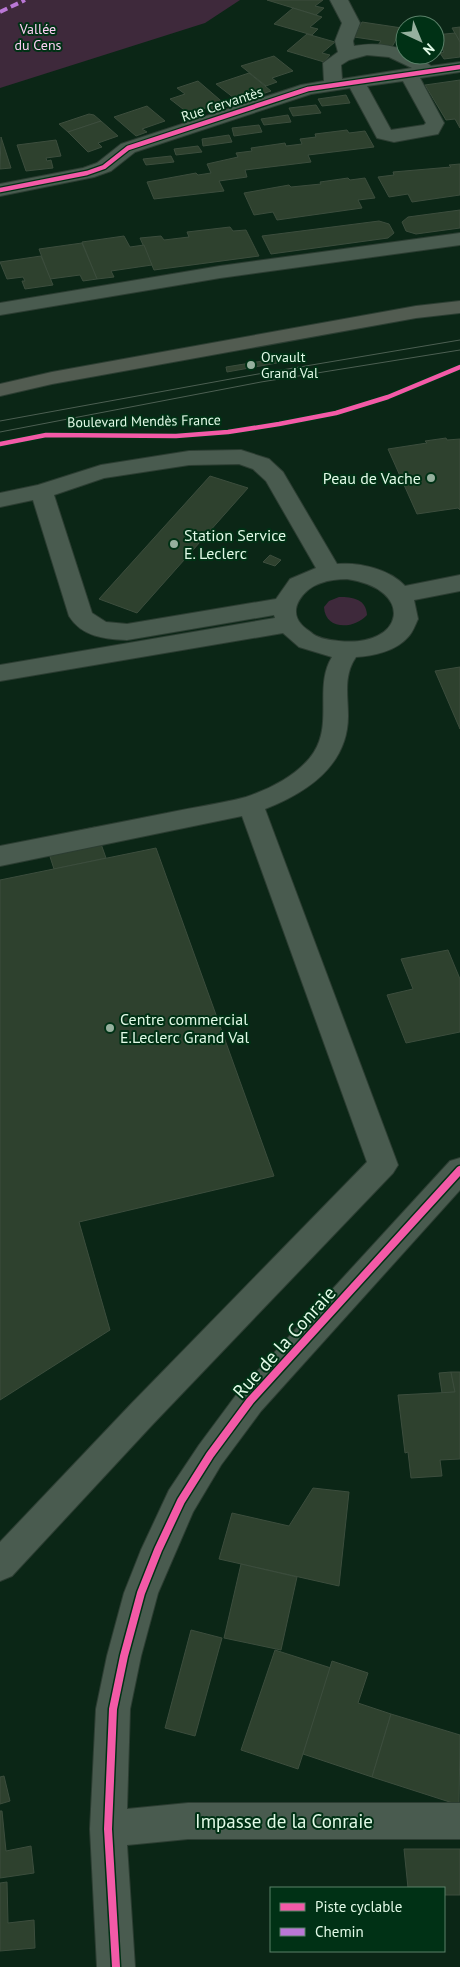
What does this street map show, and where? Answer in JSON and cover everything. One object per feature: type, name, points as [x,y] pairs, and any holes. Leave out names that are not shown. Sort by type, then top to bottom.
[{"type":"main road","points":[[0,390],[52,378],[416,312],[460,307]]},
{"type":"street","points":[[339,0],[351,23],[344,41],[347,53]]},
{"type":"street","points":[[333,84],[332,63],[347,53],[371,50],[388,51],[404,55],[422,66],[418,73],[436,123],[431,130],[394,136],[384,134],[355,81]]},
{"type":"street","name":"Rue Cervantès","points":[[0,190],[87,174],[104,167],[128,148],[308,89],[460,67]]},
{"type":"street","points":[[0,309],[220,272],[460,239]]},
{"type":"street","points":[[0,500],[42,491],[101,472],[188,458],[241,457],[261,464],[275,477],[330,572]]},
{"type":"street","points":[[42,491],[81,616],[92,627],[106,631],[127,632],[287,614]]},
{"type":"street","points":[[347,571],[379,578],[392,586],[401,596],[406,608],[405,622],[398,634],[384,643],[347,652],[311,644],[297,634],[287,614],[290,593],[300,584],[314,576],[330,572],[347,571]]},
{"type":"street","points":[[401,596],[460,583]]},
{"type":"street","points":[[0,673],[287,614]]},
{"type":"street","points":[[0,856],[250,805],[277,795],[297,784],[317,768],[328,752],[336,722],[336,672],[347,652]]},
{"type":"street","points":[[0,1565],[142,1414],[384,1164],[250,805]]},
{"type":"street","name":"Rue de la Conraie","points":[[116,1967],[108,1829],[113,1709],[124,1656],[141,1593],[181,1500],[210,1455],[250,1401],[460,1170]]},
{"type":"street","name":"Impasse de la Conraie","points":[[108,1829],[188,1821],[460,1821]]},
{"type":"green space","name":"Vallée du Cens","points":[[0,0],[240,0],[205,23],[0,88]]},
{"type":"green space","points":[[339,597],[358,600],[364,605],[367,615],[362,620],[348,625],[335,624],[329,620],[324,607],[329,601]]},
{"type":"building","points":[[267,0],[323,0],[315,6],[324,8],[316,15]]},
{"type":"building","points":[[293,8],[322,17],[310,27],[318,29],[312,35],[274,24]]},
{"type":"building","points":[[362,22],[395,27],[395,41],[392,47],[378,45],[381,41],[354,37]]},
{"type":"building","points":[[460,27],[460,42],[452,28]]},
{"type":"building","points":[[455,33],[460,42],[460,57],[445,59],[445,34]]},
{"type":"building","points":[[307,34],[335,42],[322,53],[330,55],[324,62],[287,51]]},
{"type":"building","points":[[274,56],[293,71],[272,78],[277,82],[266,86],[241,66]]},
{"type":"building","points":[[249,73],[271,91],[259,95],[256,91],[234,98],[216,84]]},
{"type":"building","points":[[460,80],[460,128],[455,119],[446,120],[425,85]]},
{"type":"building","points":[[198,81],[227,106],[213,110],[209,107],[188,113],[170,99],[185,94],[177,88]]},
{"type":"building","points":[[346,95],[350,103],[322,106],[318,99]]},
{"type":"building","points":[[316,105],[321,113],[293,116],[289,108]]},
{"type":"building","points":[[147,106],[165,121],[142,129],[147,132],[136,136],[114,117]]},
{"type":"building","points":[[89,114],[94,115],[101,121],[68,132],[59,124]]},
{"type":"building","points":[[288,115],[291,122],[264,125],[261,119]]},
{"type":"building","points":[[101,121],[118,136],[98,143],[102,147],[88,152],[68,132]]},
{"type":"building","points":[[259,125],[262,132],[234,136],[232,128]]},
{"type":"building","points":[[347,130],[349,133],[365,131],[374,147],[308,155],[311,162],[245,170],[247,177],[219,181],[224,191],[154,199],[147,182],[196,173],[198,175],[211,173],[207,164],[238,157],[236,153],[252,151],[251,148],[285,143],[286,146],[302,144],[300,139],[316,137],[315,134]]},
{"type":"building","points":[[229,135],[232,142],[203,146],[202,139]]},
{"type":"building","points":[[1,137],[11,168],[0,169]]},
{"type":"building","points":[[56,140],[61,156],[46,158],[47,161],[51,160],[53,168],[26,171],[17,145]]},
{"type":"building","points":[[198,146],[202,152],[176,155],[174,149]]},
{"type":"building","points":[[171,156],[174,162],[146,165],[143,159]]},
{"type":"building","points":[[460,164],[460,195],[412,202],[408,194],[389,197],[378,177],[394,175],[393,172],[451,167],[449,165]]},
{"type":"building","points":[[348,178],[350,180],[365,178],[375,198],[358,200],[362,208],[277,220],[273,212],[254,215],[244,193],[289,185],[291,187],[321,184],[320,182]]},
{"type":"building","points":[[460,210],[460,228],[416,234],[406,231],[402,222],[408,217]]},
{"type":"building","points":[[379,221],[389,224],[394,233],[388,238],[271,254],[262,236]]},
{"type":"building","points":[[230,227],[233,231],[246,230],[259,256],[154,270],[140,238],[161,236],[164,240],[189,237],[187,232]]},
{"type":"building","points":[[124,236],[130,247],[144,245],[152,265],[111,271],[114,277],[97,279],[82,242]]},
{"type":"building","points":[[82,243],[97,279],[83,281],[80,275],[50,279],[39,249]]},
{"type":"building","points":[[41,256],[53,285],[25,289],[22,281],[25,281],[23,277],[7,279],[0,262]]},
{"type":"building","name":"Orvault Grand Val","points":[[275,359],[277,363],[227,372],[226,367]]},
{"type":"building","name":"Peau de Vache","points":[[446,438],[447,440],[460,439],[460,510],[458,508],[417,514],[388,449]]},
{"type":"building","name":"Station Service E. Leclerc","points":[[210,476],[248,488],[137,613],[99,599]]},
{"type":"building","points":[[270,555],[281,560],[275,566],[263,562]]},
{"type":"building","points":[[460,667],[460,729],[435,671]]},
{"type":"building","points":[[95,827],[106,858],[54,869],[44,838]]},
{"type":"building","name":"Centre commercial E.Leclerc Grand Val","points":[[156,848],[274,1176],[79,1222],[110,1330],[0,1400],[0,880]]},
{"type":"building","points":[[448,950],[460,979],[460,1032],[406,1043],[387,995],[413,989],[401,959]]},
{"type":"building","points":[[451,1372],[455,1392],[442,1393],[439,1373]]},
{"type":"building","points":[[451,1372],[460,1372],[460,1459],[440,1460],[442,1476],[411,1478],[408,1452],[405,1453],[398,1395],[455,1392]]},
{"type":"building","points":[[313,1488],[349,1492],[339,1586],[219,1559],[232,1513],[289,1526]]},
{"type":"building","points":[[241,1564],[297,1577],[281,1650],[224,1638]]},
{"type":"building","points":[[191,1630],[222,1638],[195,1736],[165,1728]]},
{"type":"building","points":[[275,1650],[331,1668],[298,1769],[241,1750]]},
{"type":"building","points":[[332,1661],[368,1673],[358,1703],[391,1714],[372,1777],[303,1754]]},
{"type":"building","points":[[391,1714],[460,1735],[459,1805],[372,1777]]},
{"type":"building","points":[[4,1776],[10,1801],[0,1804],[0,1777]]},
{"type":"building","points":[[0,1811],[2,1811],[6,1851],[31,1846],[34,1873],[0,1878]]},
{"type":"building","points":[[404,1849],[460,1849],[460,1895],[445,1895],[445,1887],[408,1887]]},
{"type":"building","points":[[7,1882],[8,1923],[34,1920],[35,1948],[0,1951],[0,1883]]},
{"type":"tram line","points":[[0,421],[258,374],[460,340]]},
{"type":"tram line","points":[[0,432],[261,382],[460,350]]},
{"type":"marked path","points":[[0,12],[25,0]]},
{"type":"cycle path","points":[[0,190],[87,173],[104,167],[128,148],[308,89],[460,67]]},
{"type":"cycle path","name":"Boulevard Mendès France","points":[[0,444],[46,435],[176,436],[228,432],[279,424],[336,413],[388,397],[460,367]]},
{"type":"cycle path","points":[[116,1967],[108,1829],[113,1709],[124,1656],[141,1593],[158,1550],[181,1501],[210,1455],[250,1401],[460,1170]]},
{"type":"place","name":"Orvault Grand Val","points":[[251,365]]},
{"type":"place","name":"Peau de Vache","points":[[431,478]]},
{"type":"place","name":"Station Service E. Leclerc","points":[[174,544]]},
{"type":"place","name":"Centre commercial E.Leclerc Grand Val","points":[[110,1028]]}]
